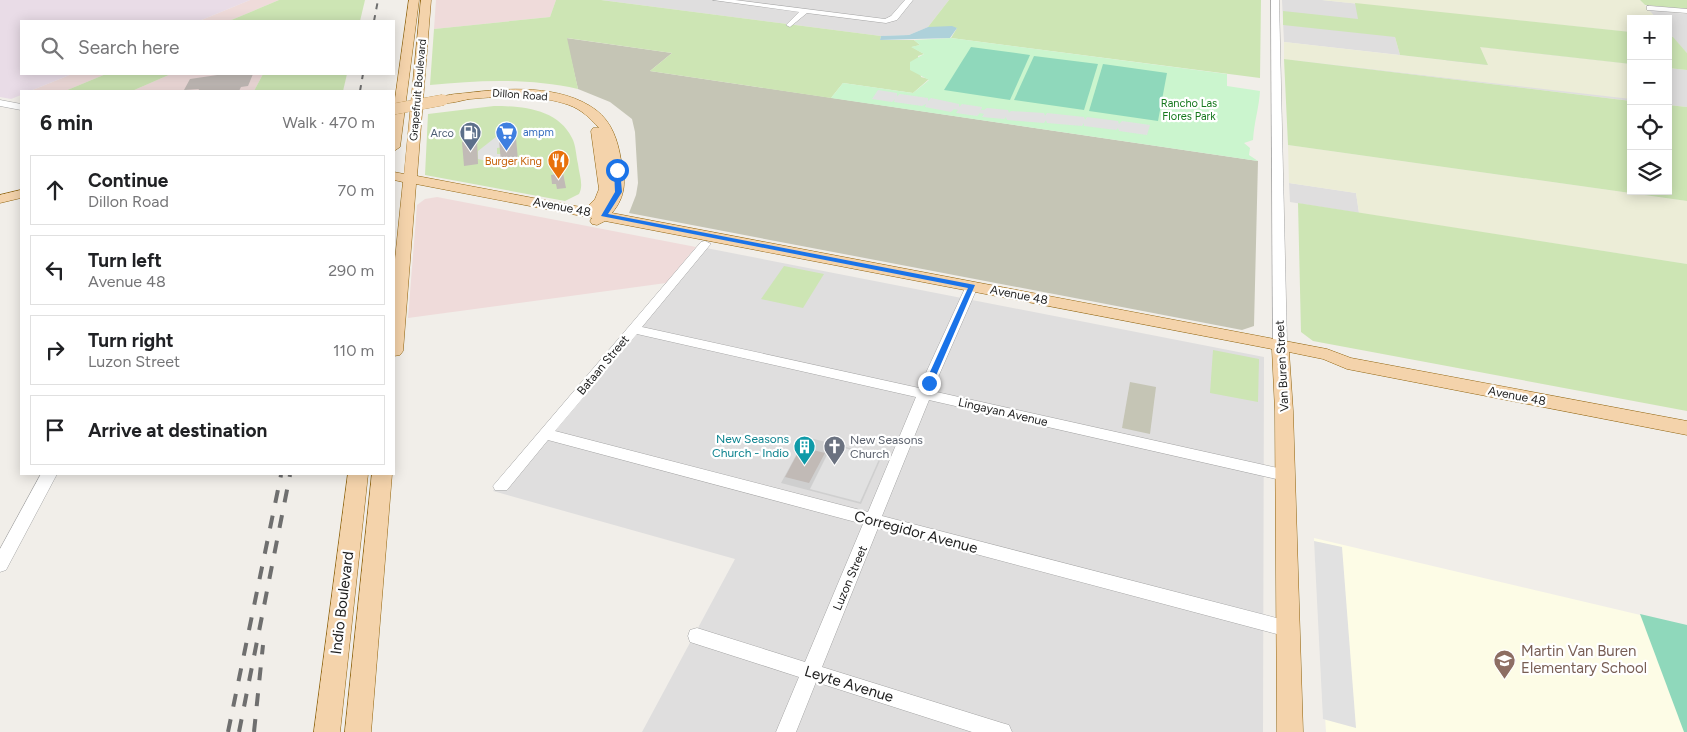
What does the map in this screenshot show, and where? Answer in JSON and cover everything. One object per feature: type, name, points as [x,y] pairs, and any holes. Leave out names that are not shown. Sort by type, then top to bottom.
[{"type":"main road","name":"Grapefruit Boulevard","points":[[395,139],[414,0]]},
{"type":"main road","name":"Grapefruit Boulevard","points":[[409,183],[426,0]]},
{"type":"main road","name":"Dillon Road","points":[[395,109],[470,96],[518,97],[554,102],[574,110],[593,124],[600,138],[606,189],[592,218]]},
{"type":"main road","name":"Avenue 48","points":[[395,176],[409,183],[592,218],[826,258],[970,291]]},
{"type":"main road","name":"Avenue 48","points":[[395,184],[409,183]]},
{"type":"main road","points":[[395,340],[409,183]]},
{"type":"main road","points":[[0,200],[20,194]]},
{"type":"main road","name":"Avenue 48","points":[[592,218],[705,244],[970,291],[1280,351],[1327,354],[1347,363],[1687,428]]},
{"type":"main road","points":[[705,244],[717,241],[803,258],[826,258]]},
{"type":"main road","name":"Van Buren Street","points":[[1280,351],[1285,475],[1290,732]]},
{"type":"main road","name":"Indio Boulevard","points":[[327,732],[358,475]]},
{"type":"main road","name":"Indio Boulevard","points":[[358,732],[382,475]]},
{"type":"street","points":[[717,0],[751,2],[805,11],[889,21],[894,18],[909,0]]},
{"type":"street","name":"Van Buren Street","points":[[1275,0],[1280,351]]},
{"type":"street","points":[[1650,8],[1687,11]]},
{"type":"street","points":[[790,25],[805,11]]},
{"type":"street","points":[[0,103],[20,107]]},
{"type":"street","name":"Bataan Street","points":[[501,486],[705,244]]},
{"type":"street","name":"Luzon Street","points":[[786,732],[874,521],[924,394],[970,291]]},
{"type":"street","name":"Lingayan Avenue","points":[[633,329],[1285,475]]},
{"type":"street","name":"Corregidor Avenue","points":[[544,434],[1288,629]]},
{"type":"street","points":[[0,565],[48,475]]},
{"type":"street","name":"Leyte Avenue","points":[[696,636],[1002,732]]},
{"type":"shaded area","points":[[0,0],[250,0],[201,20],[20,20],[20,75],[70,75],[32,90],[20,90],[20,95],[11,99],[0,97]]},
{"type":"shaded area","points":[[250,0],[279,0],[231,20],[201,20]]},
{"type":"shaded area","points":[[436,0],[556,0],[550,17],[434,29]]},
{"type":"shaded area","points":[[601,0],[949,0],[928,27],[909,35],[881,36]]},
{"type":"shaded area","points":[[1282,0],[1322,0],[1465,15],[1480,47],[1627,64],[1627,101],[1284,59],[1495,83],[1395,37],[1400,55],[1284,42]]},
{"type":"shaded area","points":[[1322,0],[1640,0],[1653,15],[1627,15],[1627,32]]},
{"type":"shaded area","points":[[1649,10],[1687,14],[1687,53],[1672,36],[1672,15],[1653,15]]},
{"type":"shaded area","points":[[566,38],[672,53],[650,71],[1258,161],[1254,326],[1242,330],[629,213],[636,195],[638,183],[635,132],[632,119],[610,102],[578,89]]},
{"type":"shaded area","points":[[1284,42],[1487,65],[1480,47],[1627,64],[1627,99],[1284,59]]},
{"type":"shaded area","points":[[1672,68],[1687,70],[1687,107],[1672,105]]},
{"type":"shaded area","points":[[70,75],[104,75],[67,90],[32,90]]},
{"type":"shaded area","points":[[169,75],[262,75],[255,90],[134,90]]},
{"type":"shaded area","points":[[878,90],[897,93],[897,96],[900,94],[928,98],[928,101],[931,98],[959,104],[959,107],[962,104],[982,107],[981,110],[987,108],[1008,110],[1009,113],[1011,111],[1044,113],[1045,116],[1047,113],[1084,117],[1085,120],[1087,117],[1118,121],[1119,124],[1122,121],[1150,125],[1147,135],[1119,131],[1118,128],[1116,130],[1084,126],[1084,123],[1082,126],[1047,123],[1046,120],[1044,123],[1007,120],[1006,117],[1004,119],[982,117],[984,114],[980,113],[977,116],[956,113],[958,110],[954,109],[951,112],[925,107],[926,104],[922,106],[894,102],[895,99],[892,102],[872,99]]},
{"type":"shaded area","points":[[501,133],[516,138],[499,140],[503,147],[497,148],[497,154],[503,154],[501,162],[511,161],[504,165],[478,159],[478,151]]},
{"type":"shaded area","points":[[1288,145],[1627,193],[1627,195],[1644,195],[1687,201],[1687,264],[1359,213],[1356,193],[1289,183]]},
{"type":"shaded area","points":[[1289,183],[1356,193],[1359,213],[1290,202]]},
{"type":"shaded area","points":[[437,197],[696,247],[666,283],[408,318],[417,205],[425,199]]},
{"type":"shaded area","points":[[701,247],[1264,357],[1263,732],[642,732],[735,559],[493,491]]},
{"type":"shaded area","points":[[1130,382],[1156,387],[1150,434],[1122,428]]},
{"type":"shaded area","name":"New Seasons Church","points":[[806,437],[882,456],[861,504],[781,483]]},
{"type":"shaded area","points":[[832,445],[880,457],[860,502],[810,489]]},
{"type":"shaded area","name":"Martin Van Buren Elementary School","points":[[1314,538],[1687,626],[1687,732],[1326,732]]},
{"type":"shaded area","points":[[1314,541],[1342,547],[1356,728],[1323,719]]},
{"type":"green space","points":[[279,0],[365,0],[360,20],[231,20]]},
{"type":"green space","points":[[556,0],[601,0],[881,36],[880,40],[914,40],[920,45],[912,47],[924,54],[918,56],[921,77],[929,79],[913,93],[843,83],[831,98],[650,71],[672,53],[567,38],[578,89],[560,85],[504,81],[430,85],[434,29],[550,17]]},
{"type":"green space","points":[[949,0],[1261,0],[1260,78],[951,38],[957,28],[928,27]]},
{"type":"green space","points":[[1640,0],[1687,0],[1687,9],[1645,5]]},
{"type":"green space","points":[[1355,3],[1627,32],[1627,64],[1480,47],[1488,65],[1400,55],[1395,37],[1283,25],[1283,11],[1358,19]]},
{"type":"green space","points":[[1672,37],[1687,53],[1687,70],[1672,68]]},
{"type":"green space","name":"Rancho Las Flores Park","points":[[951,38],[1227,74],[1227,86],[1260,91],[1253,140],[1244,143],[1250,148],[1249,155],[1258,161],[831,98],[843,83],[913,93],[929,80],[910,70],[910,62],[924,54],[911,47],[920,45],[914,40]]},
{"type":"green space","points":[[971,47],[1030,55],[1010,100],[944,90]]},
{"type":"green space","points":[[1034,56],[1098,64],[1084,110],[1014,100]]},
{"type":"green space","points":[[1284,59],[1627,101],[1627,193],[1288,145]]},
{"type":"green space","points":[[1103,64],[1167,73],[1158,121],[1089,111]]},
{"type":"green space","points":[[104,75],[169,75],[134,90],[67,90]]},
{"type":"green space","points":[[262,75],[347,75],[343,90],[255,90]]},
{"type":"green space","points":[[1672,105],[1687,107],[1687,201],[1644,195],[1672,195]]},
{"type":"green space","points":[[494,106],[527,108],[538,111],[549,115],[566,128],[575,147],[581,183],[579,194],[565,201],[425,175],[428,114]]},
{"type":"green space","points":[[1298,203],[1687,264],[1687,411],[1313,341],[1301,332]]},
{"type":"green space","points":[[784,266],[824,274],[803,308],[761,299]]},
{"type":"green space","points":[[1213,350],[1259,359],[1258,402],[1210,393]]},
{"type":"green space","points":[[1640,614],[1687,625],[1687,732],[1684,732]]},
{"type":"water","points":[[952,26],[957,28],[950,38],[880,40],[881,36],[909,35],[928,27]]},
{"type":"building","points":[[217,75],[253,75],[248,86],[241,87],[240,90],[184,90],[190,79]]},
{"type":"building","name":"ampm","points":[[516,138],[518,160],[501,162],[499,140]]},
{"type":"building","name":"Arco","points":[[477,140],[478,164],[464,166],[462,142]]},
{"type":"building","name":"Burger King","points":[[563,173],[566,188],[557,189],[556,184],[552,184],[551,175]]},
{"type":"building","name":"New Seasons Church - Indio","points":[[801,447],[825,453],[809,483],[785,477]]},
{"type":"railway","points":[[374,20],[378,0]]},
{"type":"railway","points":[[360,90],[363,75]]},
{"type":"railway","points":[[228,732],[281,475]]},
{"type":"railway","points":[[239,732],[290,475]]},
{"type":"railway","points":[[254,732],[263,645]]},
{"type":"place","name":"ampm","points":[[507,151]]},
{"type":"place","name":"Arco","points":[[470,152]]},
{"type":"place","name":"Burger King","points":[[558,180]]},
{"type":"place","name":"New Seasons Church - Indio","points":[[805,465]]},
{"type":"place","name":"New Seasons Church","points":[[834,466]]},
{"type":"place","name":"Martin Van Buren Elementary School","points":[[1505,679]]},
{"type":"route","points":[[617,170],[620,187],[614,202],[603,215],[972,286],[929,383]]}]
